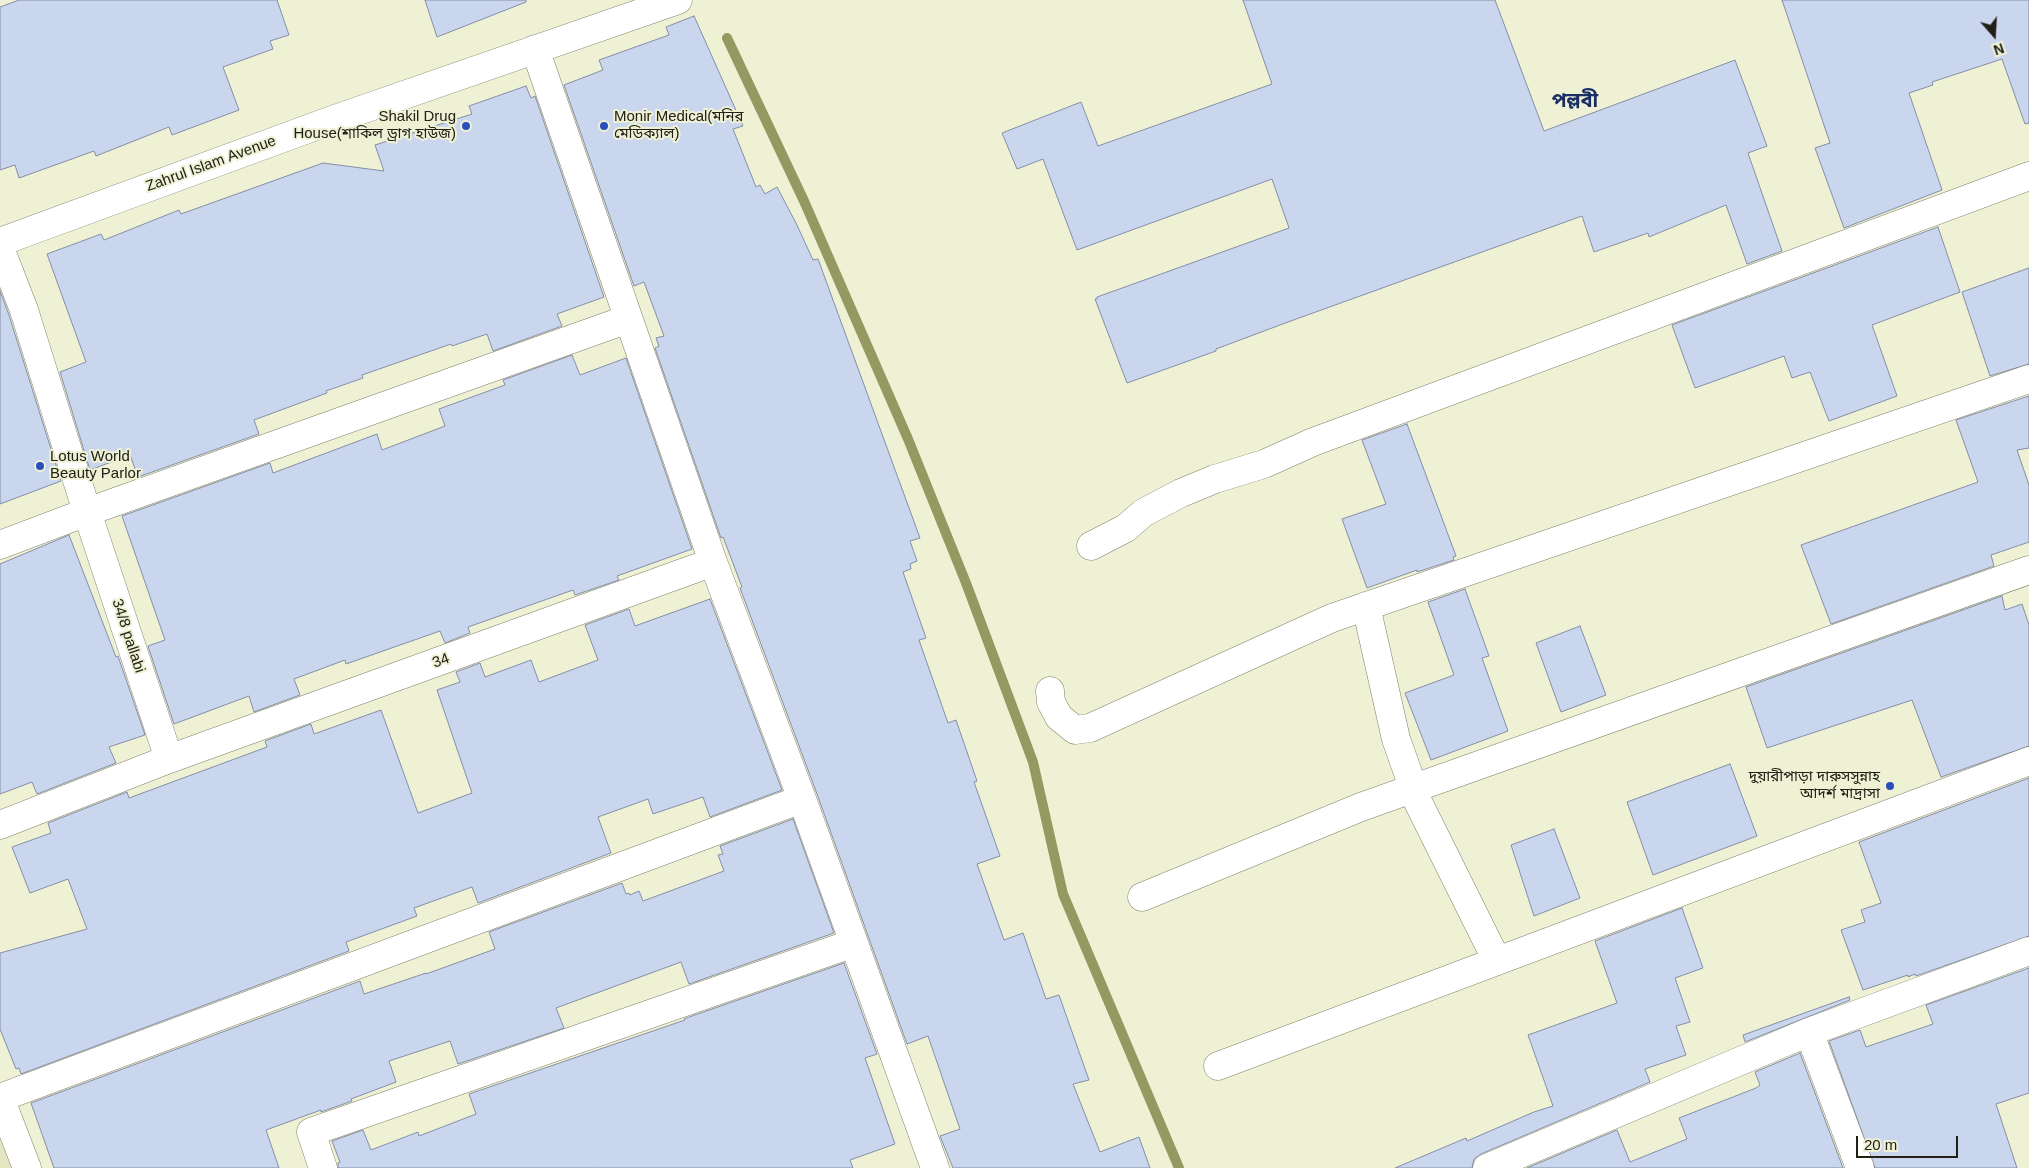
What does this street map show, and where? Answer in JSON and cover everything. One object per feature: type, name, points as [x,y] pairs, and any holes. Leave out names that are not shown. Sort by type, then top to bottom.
[{"type":"street","name":"Zahrul Islam Avenue","points":[[0,242],[335,119],[678,0]]},
{"type":"street","points":[[534,49],[713,562],[802,799],[934,1168]]},
{"type":"street","points":[[1091,546],[1126,528],[1143,512],[1215,479],[1264,464],[1313,442],[2029,176]]},
{"type":"street","name":"34/8 pallabi","points":[[0,248],[24,310],[169,759]]},
{"type":"street","points":[[0,545],[628,318]]},
{"type":"street","points":[[1050,691],[1050,702],[1059,717],[1075,730],[1090,728],[1332,618],[2029,380]]},
{"type":"street","name":"34","points":[[0,825],[169,759],[713,562]]},
{"type":"street","points":[[1142,897],[1361,807],[2029,570]]},
{"type":"street","points":[[1366,606],[1396,739],[1413,788],[1497,961]]},
{"type":"street","points":[[1218,1066],[2029,761]]},
{"type":"street","points":[[27,1168],[0,1098],[802,799]]},
{"type":"street","points":[[323,1168],[310,1132],[854,943]]},
{"type":"street","points":[[1487,1168],[1809,1032],[2029,951]]},
{"type":"street","points":[[1809,1032],[1860,1168]]},
{"type":"shaded area","points":[[0,1133],[13,1168],[0,1168]]},
{"type":"building","points":[[19,0],[277,0],[289,35],[270,41],[273,49],[223,67],[239,110],[172,135],[169,127],[96,156],[94,151],[19,178],[15,165],[0,170],[0,7]]},
{"type":"building","points":[[425,0],[526,0],[526,2],[437,37]]},
{"type":"building","points":[[1243,0],[1495,0],[1544,131],[1735,60],[1767,146],[1748,153],[1782,251],[1747,264],[1726,205],[1649,237],[1648,233],[1594,252],[1582,216],[1288,322],[1216,349],[1216,351],[1127,383],[1095,299],[1289,228],[1272,179],[1077,250],[1043,159],[1017,169],[1002,133],[1081,102],[1098,146],[1272,84]]},
{"type":"building","points":[[1782,0],[2029,0],[2029,123],[2025,124],[2002,59],[1932,82],[1933,85],[1909,93],[1942,190],[1844,228],[1815,148],[1830,143]]},
{"type":"building","points":[[694,16],[743,126],[733,129],[756,187],[760,185],[765,194],[777,187],[813,260],[818,259],[920,538],[910,541],[917,561],[910,564],[911,569],[903,572],[926,638],[919,640],[948,723],[956,720],[977,781],[974,782],[1000,856],[977,864],[1004,940],[1023,933],[1046,999],[1059,995],[1089,1080],[1073,1084],[1100,1152],[1139,1137],[1150,1168],[953,1168],[940,1136],[960,1129],[928,1036],[907,1044],[740,588],[742,587],[723,537],[721,538],[655,348],[659,346],[656,338],[664,336],[644,282],[634,286],[564,85],[603,70],[599,60],[669,35],[666,27]]},
{"type":"building","points":[[526,86],[531,98],[535,96],[604,297],[557,314],[562,326],[493,351],[487,334],[452,346],[451,344],[362,375],[363,378],[326,391],[327,393],[254,420],[259,434],[138,477],[130,455],[90,470],[60,372],[86,362],[47,254],[101,234],[104,240],[179,210],[181,214],[323,163],[384,171],[375,145],[472,114],[469,106]]},
{"type":"building","points":[[1938,227],[1960,292],[1872,325],[1897,396],[1829,421],[1810,372],[1792,378],[1784,356],[1695,388],[1672,325]]},
{"type":"building","points":[[2029,268],[2029,364],[1990,376],[1962,292]]},
{"type":"building","points":[[0,291],[61,481],[0,504]]},
{"type":"building","points":[[572,355],[580,375],[626,358],[692,549],[617,576],[619,580],[575,595],[573,590],[468,627],[470,633],[445,643],[440,631],[346,664],[345,660],[294,679],[300,695],[254,712],[249,696],[174,724],[148,646],[165,640],[122,516],[270,463],[273,473],[377,434],[382,450],[445,426],[439,409],[505,385],[503,380]]},
{"type":"building","points":[[2029,396],[2029,448],[2017,450],[2029,485],[2029,542],[1991,555],[1994,566],[1831,624],[1801,545],[1978,482],[1956,420]]},
{"type":"building","points":[[1407,424],[1456,556],[1453,557],[1454,560],[1417,572],[1417,570],[1367,588],[1342,519],[1386,504],[1362,440]]},
{"type":"building","points":[[69,535],[116,657],[118,656],[145,735],[109,747],[116,763],[37,794],[32,782],[0,794],[0,564]]},
{"type":"building","points":[[1465,589],[1489,656],[1482,658],[1508,731],[1431,760],[1405,693],[1454,675],[1428,602]]},
{"type":"building","points":[[2002,596],[2005,610],[2022,604],[2029,625],[2029,746],[1941,777],[1912,700],[1767,748],[1746,687]]},
{"type":"building","points":[[710,599],[782,790],[710,817],[703,797],[653,814],[648,799],[598,817],[611,853],[478,903],[472,887],[414,908],[417,916],[346,942],[349,951],[21,1074],[19,1068],[16,1069],[0,1029],[0,953],[87,929],[68,879],[30,893],[12,847],[51,833],[48,823],[127,792],[129,798],[267,747],[265,741],[311,724],[314,734],[381,710],[418,813],[472,793],[437,690],[460,682],[456,672],[480,663],[485,677],[531,660],[539,682],[598,660],[585,625],[629,609],[635,626]]},
{"type":"building","points":[[1580,626],[1606,695],[1561,712],[1536,643]]},
{"type":"building","points":[[1730,764],[1757,836],[1653,875],[1627,802]]},
{"type":"building","points":[[2029,778],[2029,936],[1916,976],[1915,974],[1908,977],[1908,975],[1863,990],[1841,930],[1865,922],[1861,910],[1881,903],[1859,842]]},
{"type":"building","points":[[793,819],[834,933],[689,984],[681,962],[556,1008],[564,1028],[458,1064],[450,1041],[389,1061],[396,1082],[351,1099],[352,1101],[266,1130],[279,1168],[54,1168],[31,1103],[360,981],[364,994],[495,949],[489,932],[622,883],[626,894],[629,893],[630,895],[639,891],[643,901],[724,871],[718,855],[723,854],[720,846]]},
{"type":"building","points":[[1554,829],[1580,898],[1534,916],[1511,845]]},
{"type":"building","points":[[1682,908],[1703,968],[1675,978],[1690,1022],[1676,1026],[1686,1055],[1645,1069],[1650,1082],[1481,1154],[1474,1159],[1472,1168],[1395,1168],[1466,1138],[1467,1141],[1534,1112],[1553,1106],[1528,1035],[1617,1003],[1595,941]]},
{"type":"building","points":[[844,963],[877,1054],[865,1058],[895,1144],[850,1160],[853,1168],[338,1168],[338,1163],[340,1162],[332,1141],[363,1130],[371,1150],[418,1132],[419,1136],[476,1114],[469,1094]]},
{"type":"building","points":[[2029,968],[2029,1093],[1996,1104],[2017,1168],[1875,1168],[1829,1041],[1860,1030],[1866,1047],[1933,1024],[1926,1005]]},
{"type":"building","points":[[1849,997],[1850,1000],[1745,1042],[1743,1035]]},
{"type":"building","points":[[1800,1053],[1843,1168],[1527,1168],[1617,1130],[1630,1162],[1687,1139],[1679,1118],[1756,1088],[1760,1085],[1755,1072]]},
{"type":"waterway","points":[[727,38],[804,201],[908,439],[966,583],[1033,762],[1063,894],[1179,1168]]},
{"type":"place","name":"Shakil Drug House(শাকিল ড্রাগ হাউজ)","points":[[466,126]]},
{"type":"place","name":"Monir Medical(মনির মেডিক্যাল)","points":[[604,126]]},
{"type":"place","name":"Lotus World Beauty Parlor","points":[[40,466]]},
{"type":"place","name":"দুয়ারীপাড়া দারুসসুন্নাহ আদর্শ মাদ্রাসা","points":[[1890,786]]},
{"type":"district","name":"পল্লবী","points":[[1575,101]]}]
